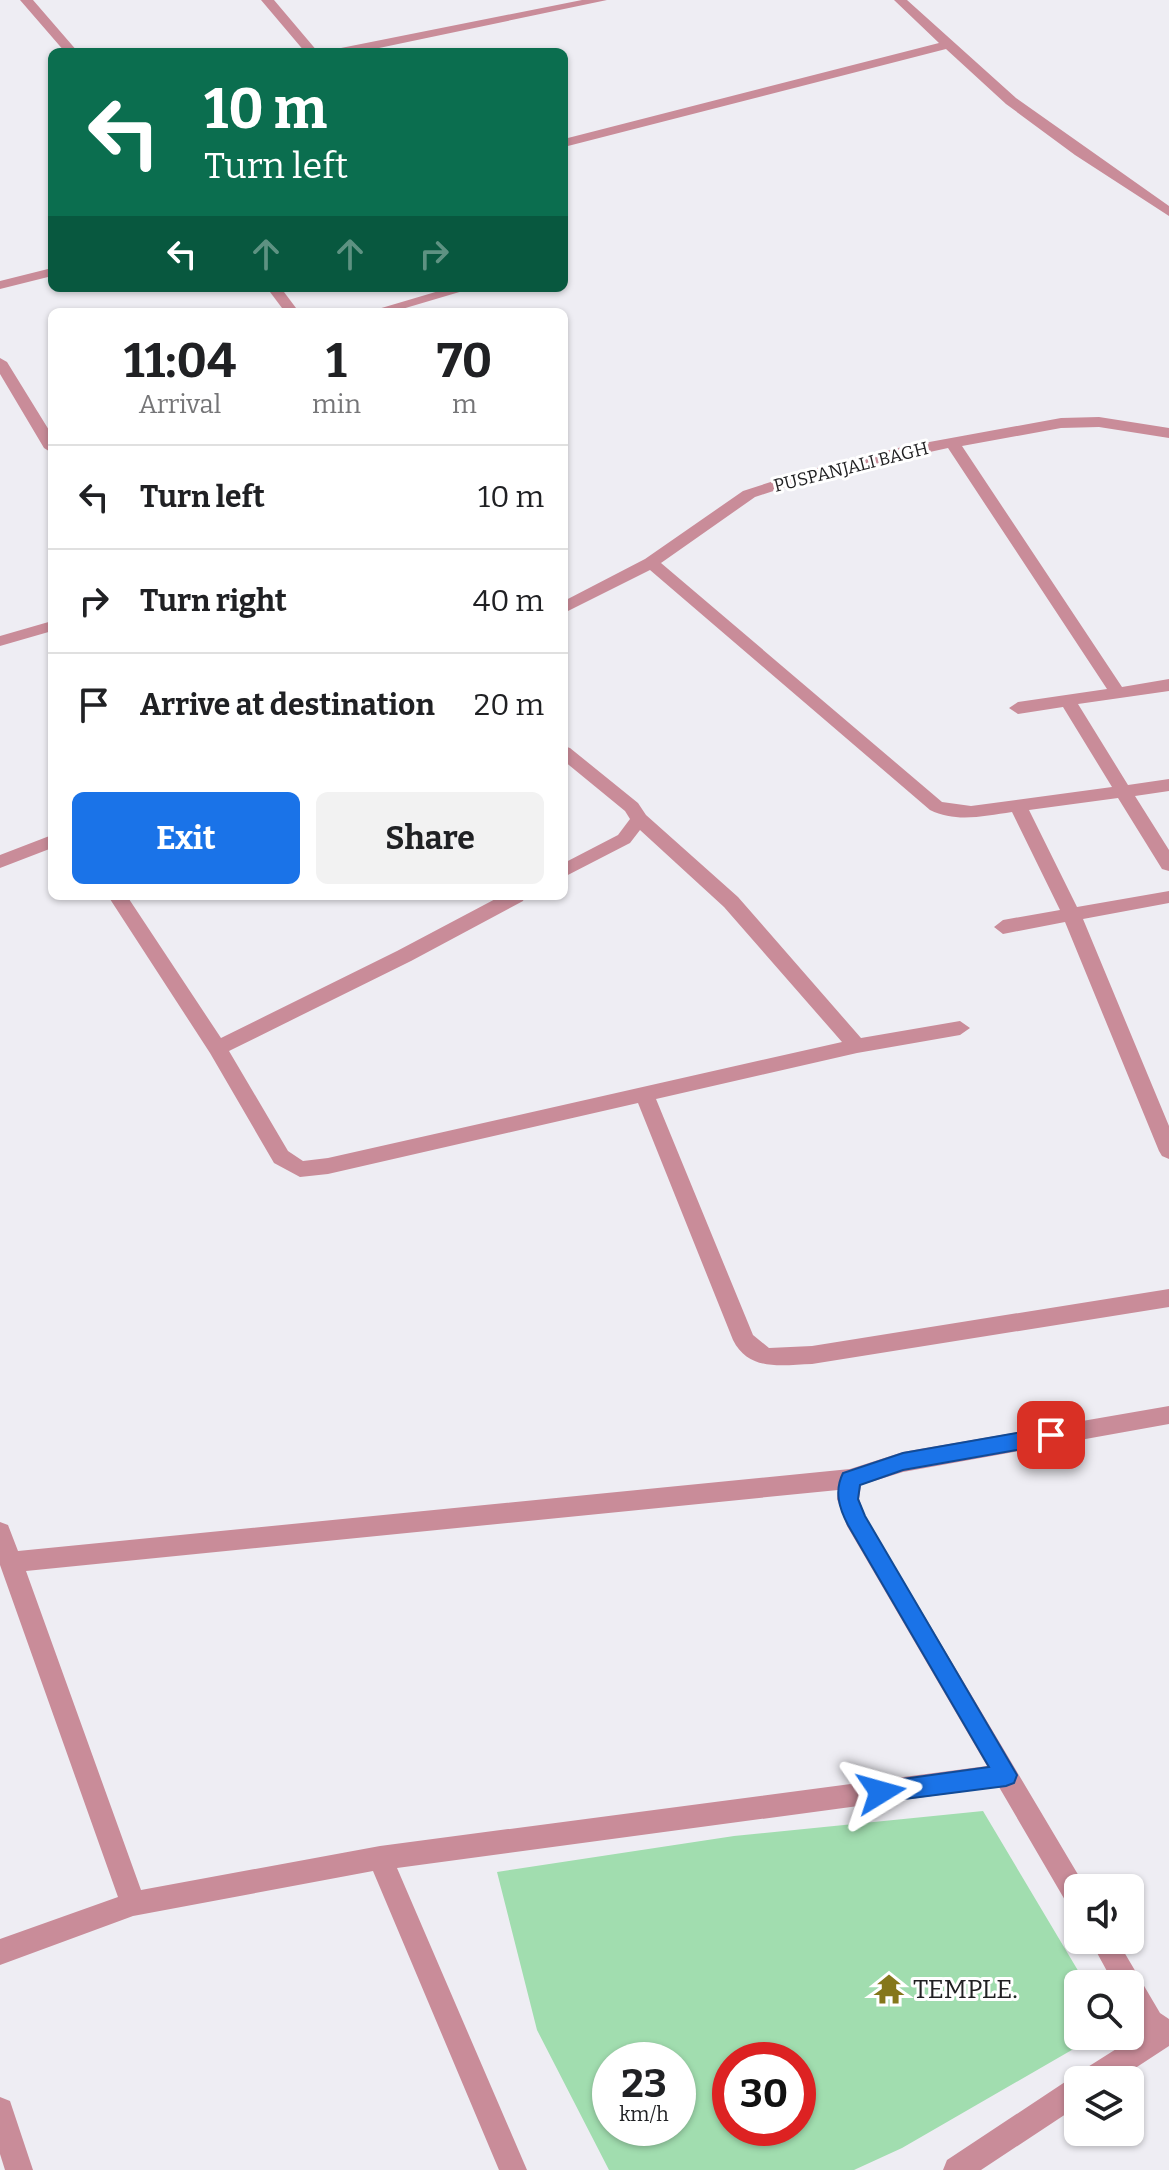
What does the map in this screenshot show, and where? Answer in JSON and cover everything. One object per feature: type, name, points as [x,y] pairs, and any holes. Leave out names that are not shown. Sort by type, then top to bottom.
[{"type":"street","points":[[26,0],[68,48]]},
{"type":"street","points":[[267,0],[309,48]]},
{"type":"street","points":[[361,48],[601,0]]},
{"type":"street","points":[[900,0],[1011,101],[1169,212]]},
{"type":"street","points":[[568,142],[949,44]]},
{"type":"street","points":[[0,285],[48,273]]},
{"type":"street","points":[[390,308],[451,292]]},
{"type":"street","points":[[0,362],[48,441]]},
{"type":"street","name":"PUSPANJALI BAGH","points":[[568,606],[651,563],[749,494],[858,462],[1061,423],[1099,422],[1169,433]]},
{"type":"street","points":[[952,443],[1118,693]]},
{"type":"street","points":[[651,563],[936,806],[947,811],[971,812],[1169,785]]},
{"type":"street","points":[[0,641],[48,627]]},
{"type":"street","points":[[1018,708],[1169,685]]},
{"type":"street","points":[[1067,700],[1169,865]]},
{"type":"street","points":[[568,755],[632,807],[639,819],[731,902],[857,1046]]},
{"type":"street","points":[[1018,806],[1072,916],[1169,1151]]},
{"type":"street","points":[[568,869],[624,839],[639,819]]},
{"type":"street","points":[[0,862],[48,843]]},
{"type":"street","points":[[1003,927],[1169,897]]},
{"type":"street","points":[[120,900],[217,1048],[281,1157],[300,1169],[328,1166],[857,1046],[960,1028]]},
{"type":"street","points":[[217,1048],[404,956],[509,900]]},
{"type":"street","points":[[644,1093],[744,1340],[765,1357],[812,1355],[1169,1298]]},
{"type":"street","points":[[11,1562],[850,1479],[903,1462],[1169,1415]]},
{"type":"street","points":[[850,1479],[848,1499],[855,1519],[1064,1874]]},
{"type":"street","points":[[0,1532],[133,1904]]},
{"type":"street","points":[[0,1952],[133,1904],[380,1858],[1006,1775]]},
{"type":"street","points":[[380,1858],[513,2170]]},
{"type":"street","points":[[1115,2066],[1167,2032],[1151,2022],[1144,2010]]},
{"type":"street","points":[[957,2170],[1064,2099]]},
{"type":"street","points":[[0,2111],[19,2170]]},
{"type":"green space","points":[[983,1811],[1064,1947],[1064,1954],[1068,1954],[1078,1970],[1064,1970],[1064,2050],[1072,2050],[902,2148],[854,2170],[609,2170],[597,2146],[696,2146],[696,2042],[592,2042],[592,2137],[537,2030],[497,1872],[734,1836]]},
{"type":"place","name":"TEMPLE.","points":[[889,1989]]},
{"type":"route","points":[[881,1792],[1006,1775],[855,1519],[848,1499],[850,1479],[903,1462],[1051,1435]]}]
